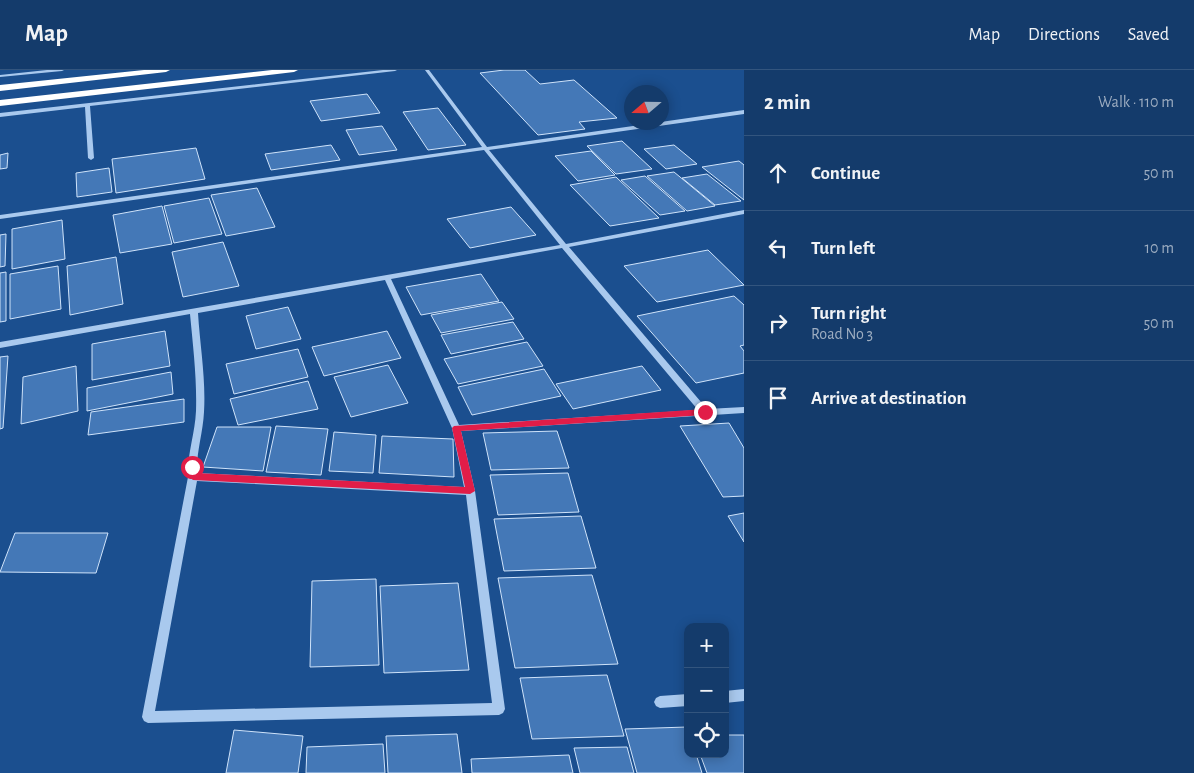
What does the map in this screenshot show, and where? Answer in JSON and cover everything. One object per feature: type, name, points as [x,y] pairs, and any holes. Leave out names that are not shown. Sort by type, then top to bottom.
[{"type":"highway","points":[[0,88],[166,70]]},
{"type":"highway","points":[[0,103],[294,70]]},
{"type":"street","points":[[0,76],[62,70]]},
{"type":"street","points":[[0,115],[395,70]]},
{"type":"street","points":[[427,70],[486,149],[564,246],[705,412]]},
{"type":"street","points":[[86,106],[91,158]]},
{"type":"street","points":[[0,217],[744,112]]},
{"type":"street","points":[[0,345],[564,246],[744,212]]},
{"type":"street","points":[[194,311],[200,415],[192,467],[193,477],[148,717],[499,709],[470,491],[456,428],[387,277]]},
{"type":"street","points":[[456,428],[744,410]]},
{"type":"street","points":[[193,477],[470,491]]},
{"type":"street","points":[[729,697],[744,695]]},
{"type":"street","points":[[660,702],[684,700]]},
{"type":"building","points":[[525,70],[540,84],[574,80],[617,118],[579,122],[585,129],[538,135],[480,73]]},
{"type":"building","points":[[367,94],[380,113],[321,121],[310,101]]},
{"type":"building","points":[[438,108],[466,145],[428,150],[403,112]]},
{"type":"building","points":[[382,126],[397,150],[359,155],[346,130]]},
{"type":"building","points":[[622,141],[652,169],[616,174],[587,146]]},
{"type":"building","points":[[331,145],[340,160],[271,170],[265,154]]},
{"type":"building","points":[[674,145],[697,164],[666,169],[644,149]]},
{"type":"building","points":[[196,148],[205,179],[116,193],[112,159]]},
{"type":"building","points":[[591,151],[615,175],[578,181],[555,156]]},
{"type":"building","points":[[8,153],[7,168],[0,169],[0,155]]},
{"type":"building","points":[[739,161],[744,165],[744,200],[702,167]]},
{"type":"building","points":[[109,168],[112,192],[77,197],[76,173]]},
{"type":"building","points":[[674,172],[715,206],[687,211],[647,176]]},
{"type":"building","points":[[707,174],[741,201],[715,205],[682,178]]},
{"type":"building","points":[[645,176],[685,211],[660,215],[621,180]]},
{"type":"building","points":[[616,177],[659,218],[610,226],[570,185]]},
{"type":"building","points":[[257,188],[275,227],[226,236],[211,195]]},
{"type":"building","points":[[209,198],[222,234],[174,243],[164,206]]},
{"type":"building","points":[[162,206],[172,244],[120,253],[113,215]]},
{"type":"building","points":[[511,207],[536,235],[470,248],[447,219]]},
{"type":"building","points":[[62,220],[65,259],[12,269],[12,229]]},
{"type":"building","points":[[6,234],[5,266],[0,267],[0,235]]},
{"type":"building","points":[[223,242],[239,286],[183,297],[172,252]]},
{"type":"building","points":[[708,250],[744,285],[657,302],[624,266]]},
{"type":"building","points":[[116,257],[123,304],[70,315],[67,266]]},
{"type":"building","points":[[58,266],[61,309],[10,319],[10,274]]},
{"type":"building","points":[[6,272],[6,321],[0,322],[0,273]]},
{"type":"building","points":[[481,274],[499,301],[421,315],[406,287]]},
{"type":"building","points":[[734,296],[744,305],[744,345],[740,346],[744,351],[744,373],[696,383],[637,316]]},
{"type":"building","points":[[502,302],[514,319],[441,333],[431,315]]},
{"type":"building","points":[[288,307],[301,339],[256,349],[246,316]]},
{"type":"building","points":[[513,322],[524,339],[451,354],[441,335]]},
{"type":"building","points":[[165,331],[170,366],[92,380],[92,344]]},
{"type":"building","points":[[387,331],[401,358],[324,376],[312,347]]},
{"type":"building","points":[[527,342],[543,366],[458,384],[444,359]]},
{"type":"building","points":[[298,349],[308,377],[234,394],[226,364]]},
{"type":"building","points":[[8,356],[3,428],[0,429],[0,357]]},
{"type":"building","points":[[388,365],[408,403],[351,417],[334,377]]},
{"type":"building","points":[[76,366],[78,411],[21,424],[23,377]]},
{"type":"building","points":[[642,366],[661,390],[573,409],[556,384]]},
{"type":"building","points":[[544,369],[561,396],[472,415],[458,387]]},
{"type":"building","points":[[171,372],[173,394],[87,411],[87,388]]},
{"type":"building","points":[[308,381],[318,409],[238,425],[230,399]]},
{"type":"building","points":[[184,399],[184,422],[88,435],[91,412]]},
{"type":"building","points":[[729,423],[744,448],[744,496],[723,497],[680,426]]},
{"type":"building","points":[[276,426],[328,429],[321,475],[266,472]]},
{"type":"building","points":[[217,427],[271,427],[263,471],[203,467]]},
{"type":"building","points":[[557,431],[569,468],[491,470],[483,433]]},
{"type":"building","points":[[334,432],[376,435],[373,473],[329,471]]},
{"type":"building","points":[[382,436],[453,439],[454,477],[379,473]]},
{"type":"building","points":[[568,473],[579,512],[498,515],[490,475]]},
{"type":"building","points":[[744,513],[744,542],[728,516]]},
{"type":"building","points":[[581,516],[596,568],[504,571],[494,519]]},
{"type":"building","points":[[15,533],[108,533],[96,573],[0,572]]},
{"type":"building","points":[[592,575],[618,664],[515,668],[498,578]]},
{"type":"building","points":[[376,579],[379,665],[310,667],[312,581]]},
{"type":"building","points":[[458,583],[469,670],[384,673],[380,586]]},
{"type":"building","points":[[607,675],[624,736],[532,739],[520,678]]},
{"type":"building","points":[[684,727],[684,758],[697,758],[702,773],[637,773],[625,729]]},
{"type":"building","points":[[234,730],[303,736],[298,773],[226,773]]},
{"type":"building","points":[[457,734],[462,773],[388,773],[386,736]]},
{"type":"building","points":[[729,735],[744,735],[744,773],[707,773],[701,758],[729,758]]},
{"type":"building","points":[[383,744],[385,773],[306,773],[307,747]]},
{"type":"building","points":[[627,747],[634,773],[580,773],[574,748]]},
{"type":"building","points":[[569,755],[573,773],[472,773],[471,759]]},
{"type":"route","points":[[192,467],[193,477],[470,491],[456,428],[705,412]]}]
